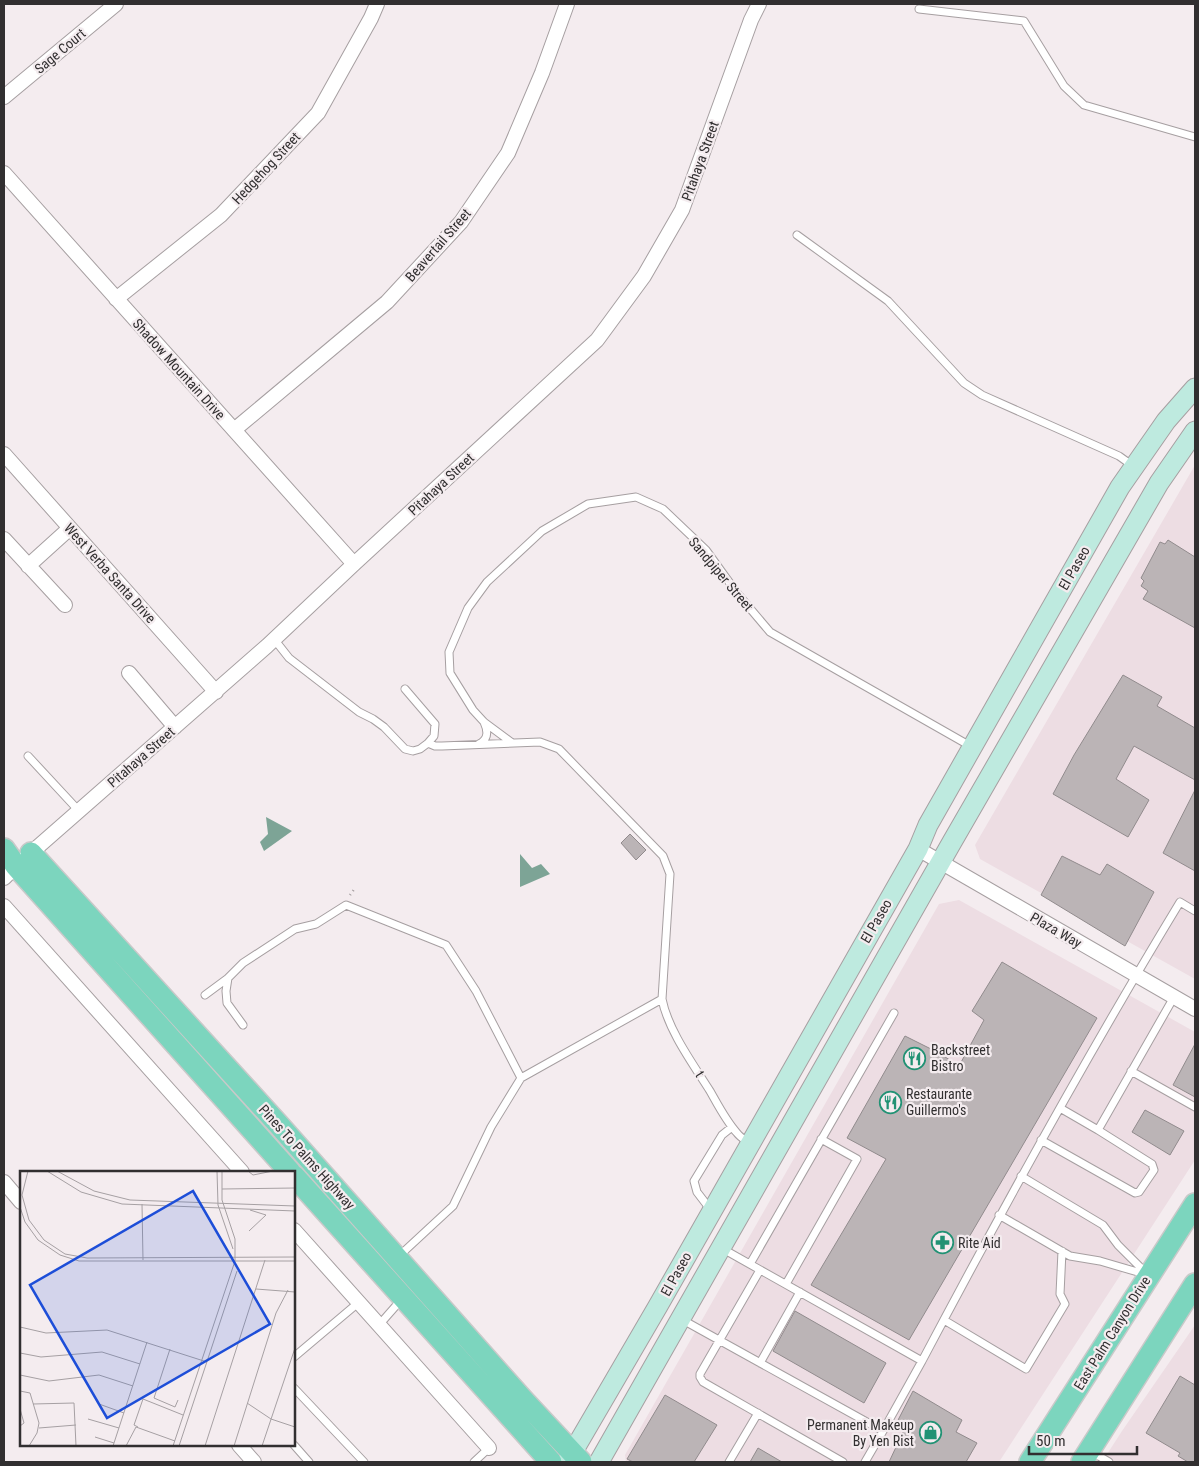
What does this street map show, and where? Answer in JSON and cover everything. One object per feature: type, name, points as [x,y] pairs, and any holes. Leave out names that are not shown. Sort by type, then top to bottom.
[{"type":"main road","name":"Pines To Palms Highway","points":[[14,861],[289,1171]]},
{"type":"main road","name":"Pines To Palms Highway","points":[[14,861],[272,1117],[389,1265],[403,1298],[552,1462]]},
{"type":"main road","name":"Pines To Palms Highway","points":[[295,1177],[389,1265],[576,1460]]},
{"type":"main road","name":"East Palm Canyon Drive","points":[[1030,1462],[1195,1204]]},
{"type":"main road","points":[[1086,1457],[1195,1284]]},
{"type":"street","name":"Sage Court","points":[[4,98],[116,4]]},
{"type":"street","name":"Hedgehog Street","points":[[116,300],[221,215],[318,113],[377,4]]},
{"type":"street","name":"Beavertail Street","points":[[234,430],[387,302],[461,222],[508,153],[542,73],[566,4]]},
{"type":"street","name":"Pitahaya Street","points":[[14,861],[79,811],[216,692],[597,340],[638,284],[682,210],[751,20],[759,4]]},
{"type":"street","name":"Shadow Mountain Drive","points":[[4,173],[354,564]]},
{"type":"street","name":"El Paseo","points":[[576,1460],[711,1210],[918,849],[928,825],[1133,466],[1166,421],[1195,388]]},
{"type":"street","name":"El Paseo","points":[[599,1462],[1159,483],[1195,431]]},
{"type":"street","name":"West Verba Santa Drive","points":[[4,454],[216,692]]},
{"type":"street","points":[[28,566],[70,528]]},
{"type":"street","points":[[4,539],[65,605]]},
{"type":"street","points":[[129,673],[175,727]]},
{"type":"street","name":"Plaza Way","points":[[918,849],[1195,1009]]},
{"type":"street","points":[[4,906],[241,1171]]},
{"type":"street","points":[[864,997],[858,992],[857,982],[875,951],[878,934],[875,922]]},
{"type":"street","points":[[685,1257],[704,1248],[723,1245],[726,1228],[738,1205],[756,1161],[756,1151],[749,1143]]},
{"type":"street","points":[[4,1182],[20,1201]]},
{"type":"street","points":[[295,1231],[489,1448]]},
{"type":"street","points":[[240,1446],[254,1462]]},
{"type":"lane","points":[[919,9],[1024,21],[1064,86],[1084,105],[1195,137]]},
{"type":"lane","points":[[797,235],[888,301],[964,383],[982,395],[1119,456],[1133,466]]},
{"type":"lane","name":"Sandpiper Street","points":[[511,742],[484,722],[450,674],[449,652],[468,608],[487,582],[542,531],[588,504],[636,497],[663,509],[706,550],[737,593],[770,632],[972,748]]},
{"type":"lane","points":[[274,639],[289,658],[359,712],[384,727],[405,748],[414,751],[420,749],[434,736],[435,724],[404,689]]},
{"type":"lane","points":[[477,744],[486,739],[488,734],[484,722]]},
{"type":"lane","points":[[389,1265],[452,1206],[491,1126],[521,1078],[662,999],[671,881],[666,860],[559,749],[540,742],[435,746],[428,743]]},
{"type":"lane","points":[[28,756],[79,811]]},
{"type":"lane","points":[[865,1462],[922,1361],[999,1215],[1135,976],[1180,902],[1195,911]]},
{"type":"lane","points":[[206,995],[228,978],[243,963],[295,929],[316,924],[342,906],[350,907],[446,945],[476,991],[521,1078]]},
{"type":"lane","points":[[228,978],[227,1003],[243,1026]]},
{"type":"lane","points":[[1098,1130],[1174,997]]},
{"type":"lane","name":"t","points":[[662,999],[664,1012],[674,1031],[732,1127],[738,1135],[749,1143]]},
{"type":"lane","points":[[750,1264],[894,1013]]},
{"type":"lane","points":[[1131,1071],[1195,1107]]},
{"type":"lane","points":[[1042,1140],[1136,1193],[1139,1192],[1154,1170],[1152,1164],[1060,1108]]},
{"type":"lane","points":[[711,1210],[697,1192],[694,1181],[722,1135],[732,1127]]},
{"type":"lane","points":[[786,1284],[857,1159],[822,1139]]},
{"type":"lane","points":[[1021,1176],[1103,1225],[1118,1245],[1148,1275]]},
{"type":"lane","points":[[999,1215],[1070,1256],[1100,1261],[1148,1275]]},
{"type":"lane","points":[[723,1245],[760,1270],[922,1361]]},
{"type":"lane","points":[[944,1320],[1026,1369],[1065,1304],[1060,1294],[1062,1251]]},
{"type":"lane","points":[[760,1270],[718,1340],[700,1377],[703,1382],[843,1462]]},
{"type":"lane","points":[[760,1363],[800,1292]]},
{"type":"lane","points":[[379,1325],[403,1298]]},
{"type":"lane","points":[[295,1356],[358,1302]]},
{"type":"lane","points":[[681,1319],[883,1431]]},
{"type":"lane","points":[[295,1389],[364,1462]]},
{"type":"lane","points":[[729,1462],[758,1413]]},
{"type":"lane","points":[[295,1446],[309,1462]]},
{"type":"lane","points":[[474,1462],[489,1448]]},
{"type":"lane","points":[[1086,1457],[1109,1462]]},
{"type":"shaded area","points":[[1195,465],[1195,979],[980,859],[975,845]]},
{"type":"shaded area","points":[[266,817],[292,831],[264,851],[260,842],[268,834]]},
{"type":"shaded area","points":[[520,854],[532,868],[541,864],[550,874],[520,887]]},
{"type":"shaded area","points":[[959,900],[1195,1032],[1195,1160],[999,1462],[626,1462],[625,1455],[939,904]]},
{"type":"shaded area","points":[[1195,1325],[1195,1462],[1102,1462],[1122,1431]]},
{"type":"building","points":[[1168,540],[1195,557],[1195,628],[1143,599],[1148,591],[1141,586],[1144,581],[1141,578],[1160,542],[1165,544]]},
{"type":"building","points":[[1123,675],[1162,697],[1157,706],[1195,728],[1195,780],[1134,746],[1116,779],[1149,800],[1128,837],[1053,794],[1074,755]]},
{"type":"building","points":[[1195,790],[1195,871],[1163,853]]},
{"type":"building","points":[[630,834],[646,850],[636,860],[621,843]]},
{"type":"building","points":[[1062,856],[1100,875],[1107,864],[1154,892],[1125,946],[1041,895]]},
{"type":"building","points":[[1002,962],[1097,1018],[909,1340],[811,1285],[886,1159],[847,1138],[905,1036],[939,1053],[959,1066],[984,1020],[972,1011]]},
{"type":"building","points":[[1195,1044],[1195,1097],[1173,1085]]},
{"type":"building","points":[[1145,1110],[1184,1131],[1170,1155],[1132,1132]]},
{"type":"building","points":[[795,1311],[886,1363],[864,1403],[773,1351]]},
{"type":"building","points":[[1180,1376],[1195,1385],[1195,1462],[1188,1462],[1178,1456],[1180,1453],[1146,1433]]},
{"type":"building","points":[[913,1391],[962,1420],[956,1432],[977,1443],[966,1462],[889,1462],[905,1428],[896,1424]]},
{"type":"building","points":[[665,1395],[717,1425],[694,1462],[633,1462],[627,1459]]},
{"type":"building","points":[[758,1448],[782,1462],[750,1462]]},
{"type":"place","name":"Backstreet Bistro","points":[[915,1058]]},
{"type":"place","name":"Restaurante Guillermo's","points":[[890,1102]]},
{"type":"place","name":"Rite Aid","points":[[942,1243]]},
{"type":"place","name":"Permanent Makeup By Yen Rist","points":[[930,1433]]}]
